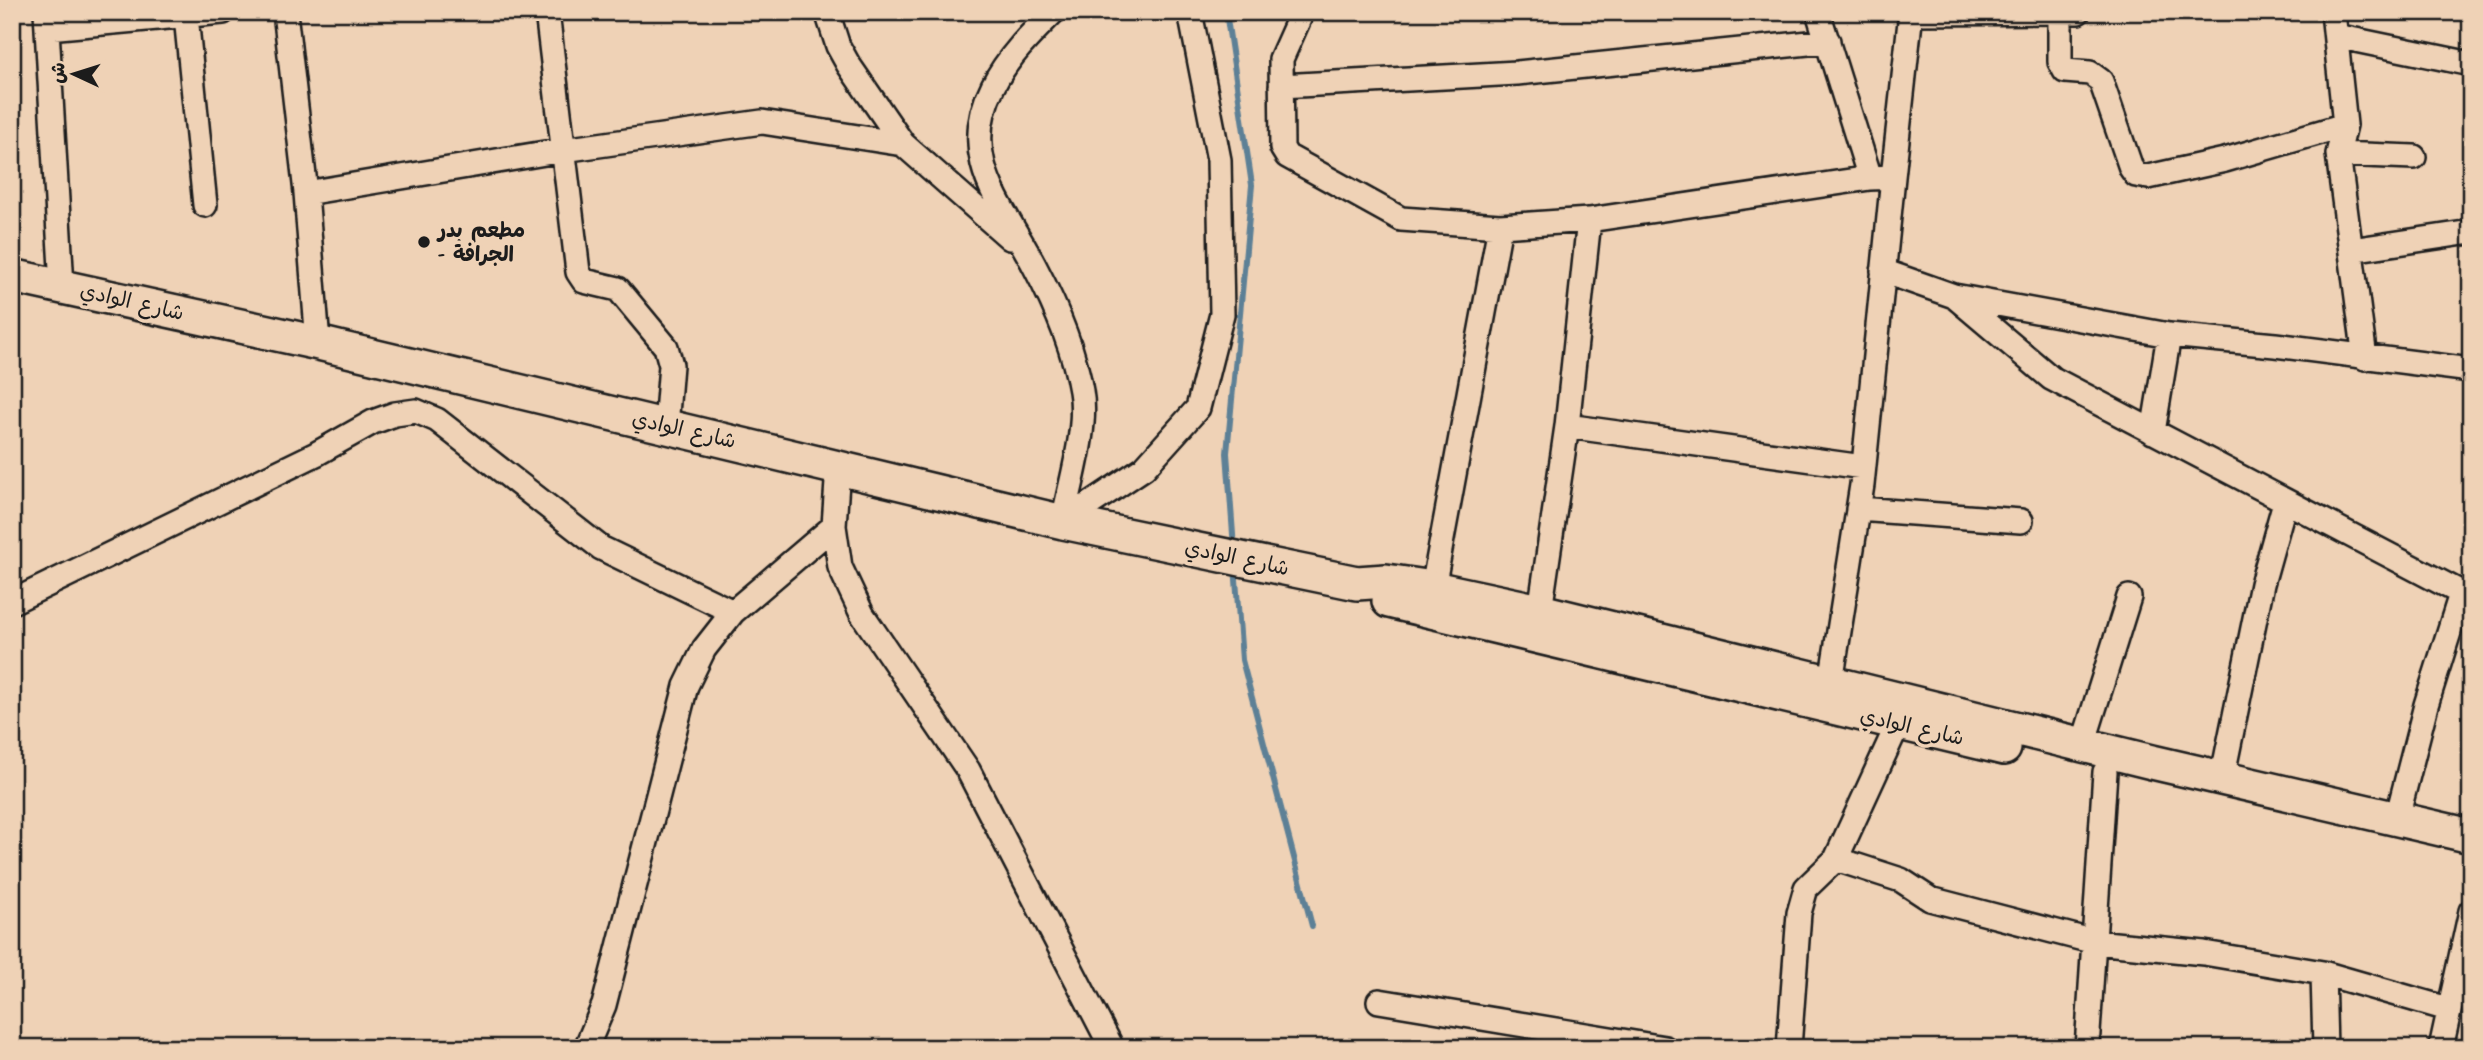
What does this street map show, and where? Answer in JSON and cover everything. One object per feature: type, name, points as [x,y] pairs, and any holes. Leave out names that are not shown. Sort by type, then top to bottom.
[{"type":"main road","name":"شارع الوادي","points":[[12,276],[318,343],[1063,522],[1357,583],[1386,581],[1433,588],[1540,611],[2222,779],[2471,836]]},
{"type":"main road","name":"شارع الوادي","points":[[1357,583],[1382,599],[2471,860]]},
{"type":"street","points":[[62,286],[47,20],[186,16],[223,12]]},
{"type":"street","points":[[285,12],[306,193],[318,343]]},
{"type":"street","points":[[547,12],[578,272],[584,281],[618,289],[666,347],[671,365],[666,425]]},
{"type":"street","points":[[827,12],[838,46],[848,64],[903,144],[1009,237],[1035,267]]},
{"type":"street","points":[[1053,12],[1012,56],[993,85],[984,108],[981,132],[982,160],[988,186],[1035,267],[1076,366],[1082,394],[1081,421],[1063,522]]},
{"type":"street","points":[[1063,522],[1144,468],[1198,408],[1223,314],[1219,160],[1190,12]]},
{"type":"street","points":[[1302,12],[1282,52],[1281,137],[1287,156],[1401,219],[1500,226],[1589,220],[1881,177]]},
{"type":"street","points":[[1818,12],[1881,177]]},
{"type":"street","points":[[2333,12],[2345,125],[2338,154],[2364,358]]},
{"type":"street","points":[[1831,682],[1858,509],[1883,271],[1881,177],[1911,13],[2069,13],[2060,62],[2065,71],[2090,74],[2101,81],[2130,168],[2136,175],[2148,177],[2225,160],[2345,125]]},
{"type":"street","points":[[186,16],[205,205]]},
{"type":"street","points":[[2336,36],[2471,64]]},
{"type":"street","points":[[1281,86],[1517,72],[1828,41]]},
{"type":"street","points":[[306,193],[563,150],[762,122],[903,144]]},
{"type":"street","points":[[2338,154],[2414,156]]},
{"type":"street","points":[[1540,611],[1567,426],[1589,220]]},
{"type":"street","points":[[1433,588],[1500,226]]},
{"type":"street","points":[[2351,250],[2471,232]]},
{"type":"street","points":[[1883,271],[1954,296],[2169,335],[2275,345],[2471,370]]},
{"type":"street","points":[[1954,296],[2051,378],[2466,596],[2426,705],[2397,818]]},
{"type":"street","points":[[2153,432],[2169,335]]},
{"type":"street","points":[[12,602],[316,454],[373,422],[395,414],[416,411],[437,419],[601,548],[733,612]]},
{"type":"street","points":[[1567,426],[1863,467]]},
{"type":"street","points":[[838,467],[834,526],[840,567],[862,614],[968,770],[1112,1048]]},
{"type":"street","points":[[2222,779],[2262,584],[2285,502]]},
{"type":"street","points":[[1858,509],[2021,521]]},
{"type":"street","points":[[586,1048],[604,1004],[687,686],[704,649],[733,612],[834,526]]},
{"type":"street","points":[[2083,744],[2129,597]]},
{"type":"street","points":[[1789,1048],[1799,913],[1806,888],[1836,859],[1898,724]]},
{"type":"street","points":[[2087,1048],[2105,772]]},
{"type":"street","points":[[1836,859],[1901,880],[1914,891],[1941,902],[2095,942],[2204,953],[2323,973],[2448,1009]]},
{"type":"street","points":[[2441,1048],[2471,911]]},
{"type":"street","points":[[2323,973],[2325,1048]]},
{"type":"street","points":[[1379,1001],[1665,1048]]},
{"type":"waterway","points":[[1226,12],[1252,185],[1227,453],[1234,548]]},
{"type":"waterway","points":[[1235,566],[1242,660],[1312,926]]},
{"type":"place","name":"مطعم بدر - الجرافة","points":[[424,242]]}]
